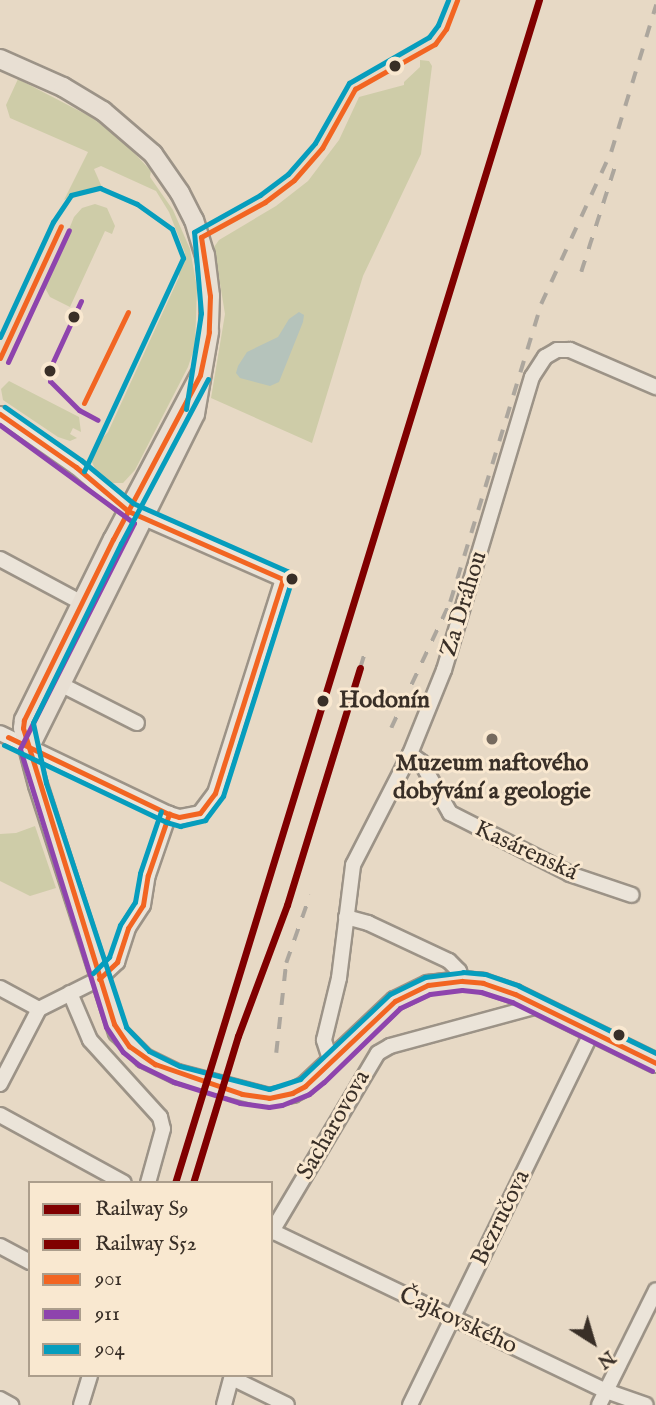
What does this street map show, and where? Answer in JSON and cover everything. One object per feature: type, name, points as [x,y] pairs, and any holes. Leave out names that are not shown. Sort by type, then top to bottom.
[{"type":"main road","points":[[0,59],[73,93],[122,125],[153,155],[180,193],[201,237],[207,268],[209,332],[195,414],[145,520],[29,749]]},
{"type":"main road","points":[[200,375],[128,511],[24,720],[29,749],[114,1024],[129,1046],[144,1058],[177,1074],[269,1098],[292,1093],[305,1086],[395,1001],[428,985],[462,981],[496,987],[656,1063]]},
{"type":"street","name":"Za Dráhou","points":[[331,1062],[324,1040],[339,978],[355,858],[410,754],[444,670],[532,377],[545,357],[557,350],[580,352],[656,387]]},
{"type":"street","points":[[0,414],[76,467],[128,511],[283,579],[215,793],[200,813],[180,817],[169,814],[0,733]]},
{"type":"street","points":[[0,559],[82,603]]},
{"type":"street","points":[[62,685],[137,723]]},
{"type":"street","name":"Kasárenská","points":[[410,754],[421,762],[450,813],[569,874],[632,895]]},
{"type":"street","points":[[0,1084],[39,1009],[99,979],[117,962],[128,928],[143,905],[148,875],[169,814]]},
{"type":"street","points":[[346,916],[368,923],[449,961],[459,971],[462,981]]},
{"type":"street","points":[[0,989],[39,1009]]},
{"type":"street","points":[[71,993],[90,1040],[160,1117],[163,1129],[149,1181]]},
{"type":"street","name":"Sacharovova","points":[[273,1230],[378,1053],[390,1046],[537,1006]]},
{"type":"street","name":"Bezručova","points":[[410,1405],[592,1032]]},
{"type":"street","points":[[0,1115],[120,1181]]},
{"type":"street","name":"Čajkovského","points":[[273,1232],[606,1391],[646,1405]]},
{"type":"street","points":[[0,1246],[28,1261]]},
{"type":"street","points":[[599,1405],[656,1290]]},
{"type":"street","points":[[81,1405],[89,1377]]},
{"type":"street","points":[[224,1405],[232,1377],[287,1405]]},
{"type":"street","points":[[0,1399],[11,1405]]},
{"type":"shaded area","points":[[420,60],[429,61],[432,66],[421,154],[363,276],[312,443],[211,398],[225,314],[214,247],[219,240],[276,206],[308,181],[339,140],[359,97],[404,85],[420,67]]},
{"type":"shaded area","points":[[18,79],[91,117],[125,143],[151,171],[150,177],[173,210],[190,249],[197,288],[195,346],[188,367],[135,470],[123,483],[110,483],[98,475],[91,460],[99,442],[108,432],[179,277],[179,267],[185,253],[169,212],[156,191],[101,166],[94,169],[101,185],[98,188],[84,190],[64,200],[88,152],[10,118],[6,105]]},
{"type":"shaded area","points":[[95,204],[107,208],[115,226],[112,234],[105,231],[70,307],[50,297],[45,288],[74,217],[82,208]]},
{"type":"shaded area","points":[[299,312],[304,315],[303,322],[279,382],[270,386],[240,378],[236,373],[247,352],[278,337],[289,319]]},
{"type":"shaded area","points":[[9,381],[79,417],[81,432],[73,428],[70,434],[77,438],[70,441],[58,437],[3,400],[1,389]]},
{"type":"shaded area","points":[[35,826],[56,888],[30,896],[0,881],[0,834],[16,833]]},
{"type":"railway","points":[[391,728],[450,602],[541,304],[611,152],[656,5]]},
{"type":"railway","points":[[581,272],[617,160]]},
{"type":"railway","points":[[360,668],[365,652]]},
{"type":"railway","points":[[276,1053],[286,963],[310,895]]},
{"type":"rail line","name":"S9","points":[[176,1181],[539,0]]},
{"type":"rail line","name":"S52","points":[[194,1181],[238,1036],[287,905],[360,668]]},
{"type":"transit line","name":"904","points":[[186,409],[201,313],[194,232],[260,195],[288,174],[315,143],[349,83],[429,37],[438,25],[448,0]]},
{"type":"transit line","name":"901","points":[[201,237],[265,202],[294,180],[322,148],[355,89],[435,44],[446,29],[457,0]]},
{"type":"transit line","name":"904","points":[[0,337],[53,222],[71,195],[100,188],[137,204],[172,229],[183,258],[84,471]]},
{"type":"transit line","name":"901","points":[[0,358],[61,226]]},
{"type":"transit line","name":"911","points":[[8,362],[69,230]]},
{"type":"transit line","name":"901","points":[[201,237],[210,296],[209,332],[200,375],[113,539],[24,720],[23,728],[114,1024],[129,1046],[155,1064],[242,1094],[269,1098],[292,1093],[305,1086],[395,1001],[428,985],[462,981],[483,983],[515,994],[656,1063]]},
{"type":"transit line","name":"911","points":[[81,301],[50,368],[50,381],[79,410],[98,420]]},
{"type":"transit line","name":"901","points":[[84,403],[128,312]]},
{"type":"transit line","name":"904","points":[[208,379],[121,543],[33,723],[46,783],[126,1027],[149,1051],[180,1066],[269,1089],[300,1079],[390,994],[425,977],[463,972],[485,974],[519,986],[656,1053]]},
{"type":"transit line","name":"904","points":[[4,745],[166,822],[180,826],[205,820],[223,796],[292,579],[287,571],[133,503],[81,460],[5,407]]},
{"type":"transit line","name":"901","points":[[0,414],[76,467],[128,511],[283,579]]},
{"type":"transit line","name":"911","points":[[0,425],[134,523],[20,749],[106,1027],[123,1052],[139,1065],[174,1082],[240,1103],[269,1107],[282,1105],[309,1094],[324,1082],[400,1008],[430,994],[462,990],[481,992],[512,1002],[652,1071]]},
{"type":"transit line","name":"901","points":[[8,737],[169,814],[179,817],[200,813],[215,793],[283,579]]},
{"type":"transit line","name":"904","points":[[93,973],[109,957],[120,925],[135,902],[140,873],[161,811]]},
{"type":"transit line","name":"901","points":[[99,979],[117,962],[128,928],[143,905],[148,875],[169,814]]},
{"type":"place","name":"Hodonín","points":[[323,701]]},
{"type":"place","name":"Muzeum naftového dobývání a geologie","points":[[492,739]]}]
